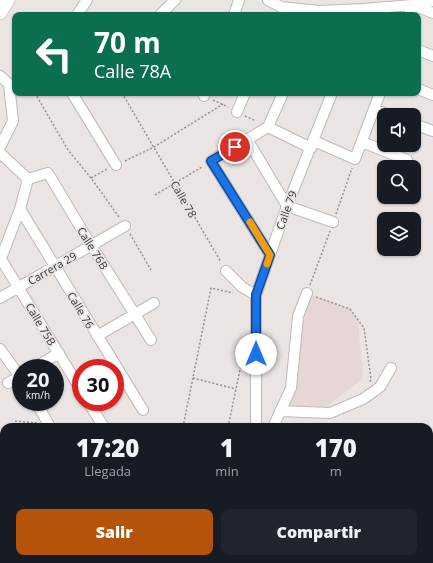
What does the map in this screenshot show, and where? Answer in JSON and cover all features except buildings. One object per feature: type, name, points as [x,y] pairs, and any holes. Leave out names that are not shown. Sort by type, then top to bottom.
[{"type":"main road","points":[[0,13],[8,0]]},
{"type":"street","points":[[79,12],[87,0]]},
{"type":"street","points":[[163,12],[175,0]]},
{"type":"street","points":[[235,12],[239,0]]},
{"type":"street","points":[[268,0],[280,11],[299,12]]},
{"type":"street","points":[[362,12],[433,1]]},
{"type":"street","points":[[413,5],[433,13]]},
{"type":"street","points":[[410,12],[413,5]]},
{"type":"street","points":[[421,51],[433,56]]},
{"type":"street","points":[[0,76],[12,81]]},
{"type":"street","points":[[421,90],[433,95]]},
{"type":"street","points":[[0,147],[13,121],[12,96]]},
{"type":"street","points":[[74,96],[116,165]]},
{"type":"street","points":[[237,112],[244,96]]},
{"type":"street","points":[[270,255],[211,161],[268,127],[282,96]]},
{"type":"street","name":"Calle 79","points":[[256,423],[256,295],[287,206],[331,96]]},
{"type":"street","points":[[268,127],[355,159],[379,96]]},
{"type":"street","points":[[421,127],[433,131]]},
{"type":"street","points":[[247,139],[287,206],[334,222]]},
{"type":"street","points":[[362,142],[407,160]]},
{"type":"street","points":[[0,153],[28,179],[20,209],[0,260]]},
{"type":"street","name":"Calle 76B","points":[[28,179],[48,173],[150,340]]},
{"type":"street","name":"Calle 76","points":[[20,209],[143,410]]},
{"type":"street","name":"Carrera 29","points":[[0,298],[125,226]]},
{"type":"street","name":"Calle 75B","points":[[0,260],[72,375]]},
{"type":"street","points":[[226,270],[242,287],[256,295]]},
{"type":"street","points":[[275,423],[291,388],[298,316],[307,293]]},
{"type":"street","points":[[97,336],[154,303]]},
{"type":"street","points":[[0,349],[12,365]]},
{"type":"street","points":[[49,359],[59,353]]},
{"type":"street","points":[[280,411],[330,413],[363,399],[380,387],[391,368]]},
{"type":"street","points":[[8,383],[12,381]]},
{"type":"street","points":[[41,411],[48,423]]},
{"type":"street","points":[[94,411],[101,423]]},
{"type":"path","points":[[37,96],[68,150],[92,178],[125,226],[151,270]]},
{"type":"path","name":"Calle 78","points":[[124,96],[226,270]]},
{"type":"path","points":[[92,178],[116,165],[133,159],[223,104]]},
{"type":"path","points":[[155,195],[211,161]]},
{"type":"path","points":[[184,423],[211,288],[234,293]]},
{"type":"path","points":[[307,293],[350,310],[364,328],[371,379],[363,399]]},
{"type":"path","points":[[229,423],[246,344]]},
{"type":"path","points":[[193,378],[236,389]]},
{"type":"path","points":[[15,421],[38,423]]},
{"type":"shaded area","points":[[307,293],[350,309],[358,320],[363,378],[320,412],[280,411],[291,388],[298,316]]},
{"type":"slow traffic","points":[[250,222],[270,255],[267,264]]},
{"type":"route","points":[[235,147],[211,161],[270,255],[256,295],[256,354]]}]
